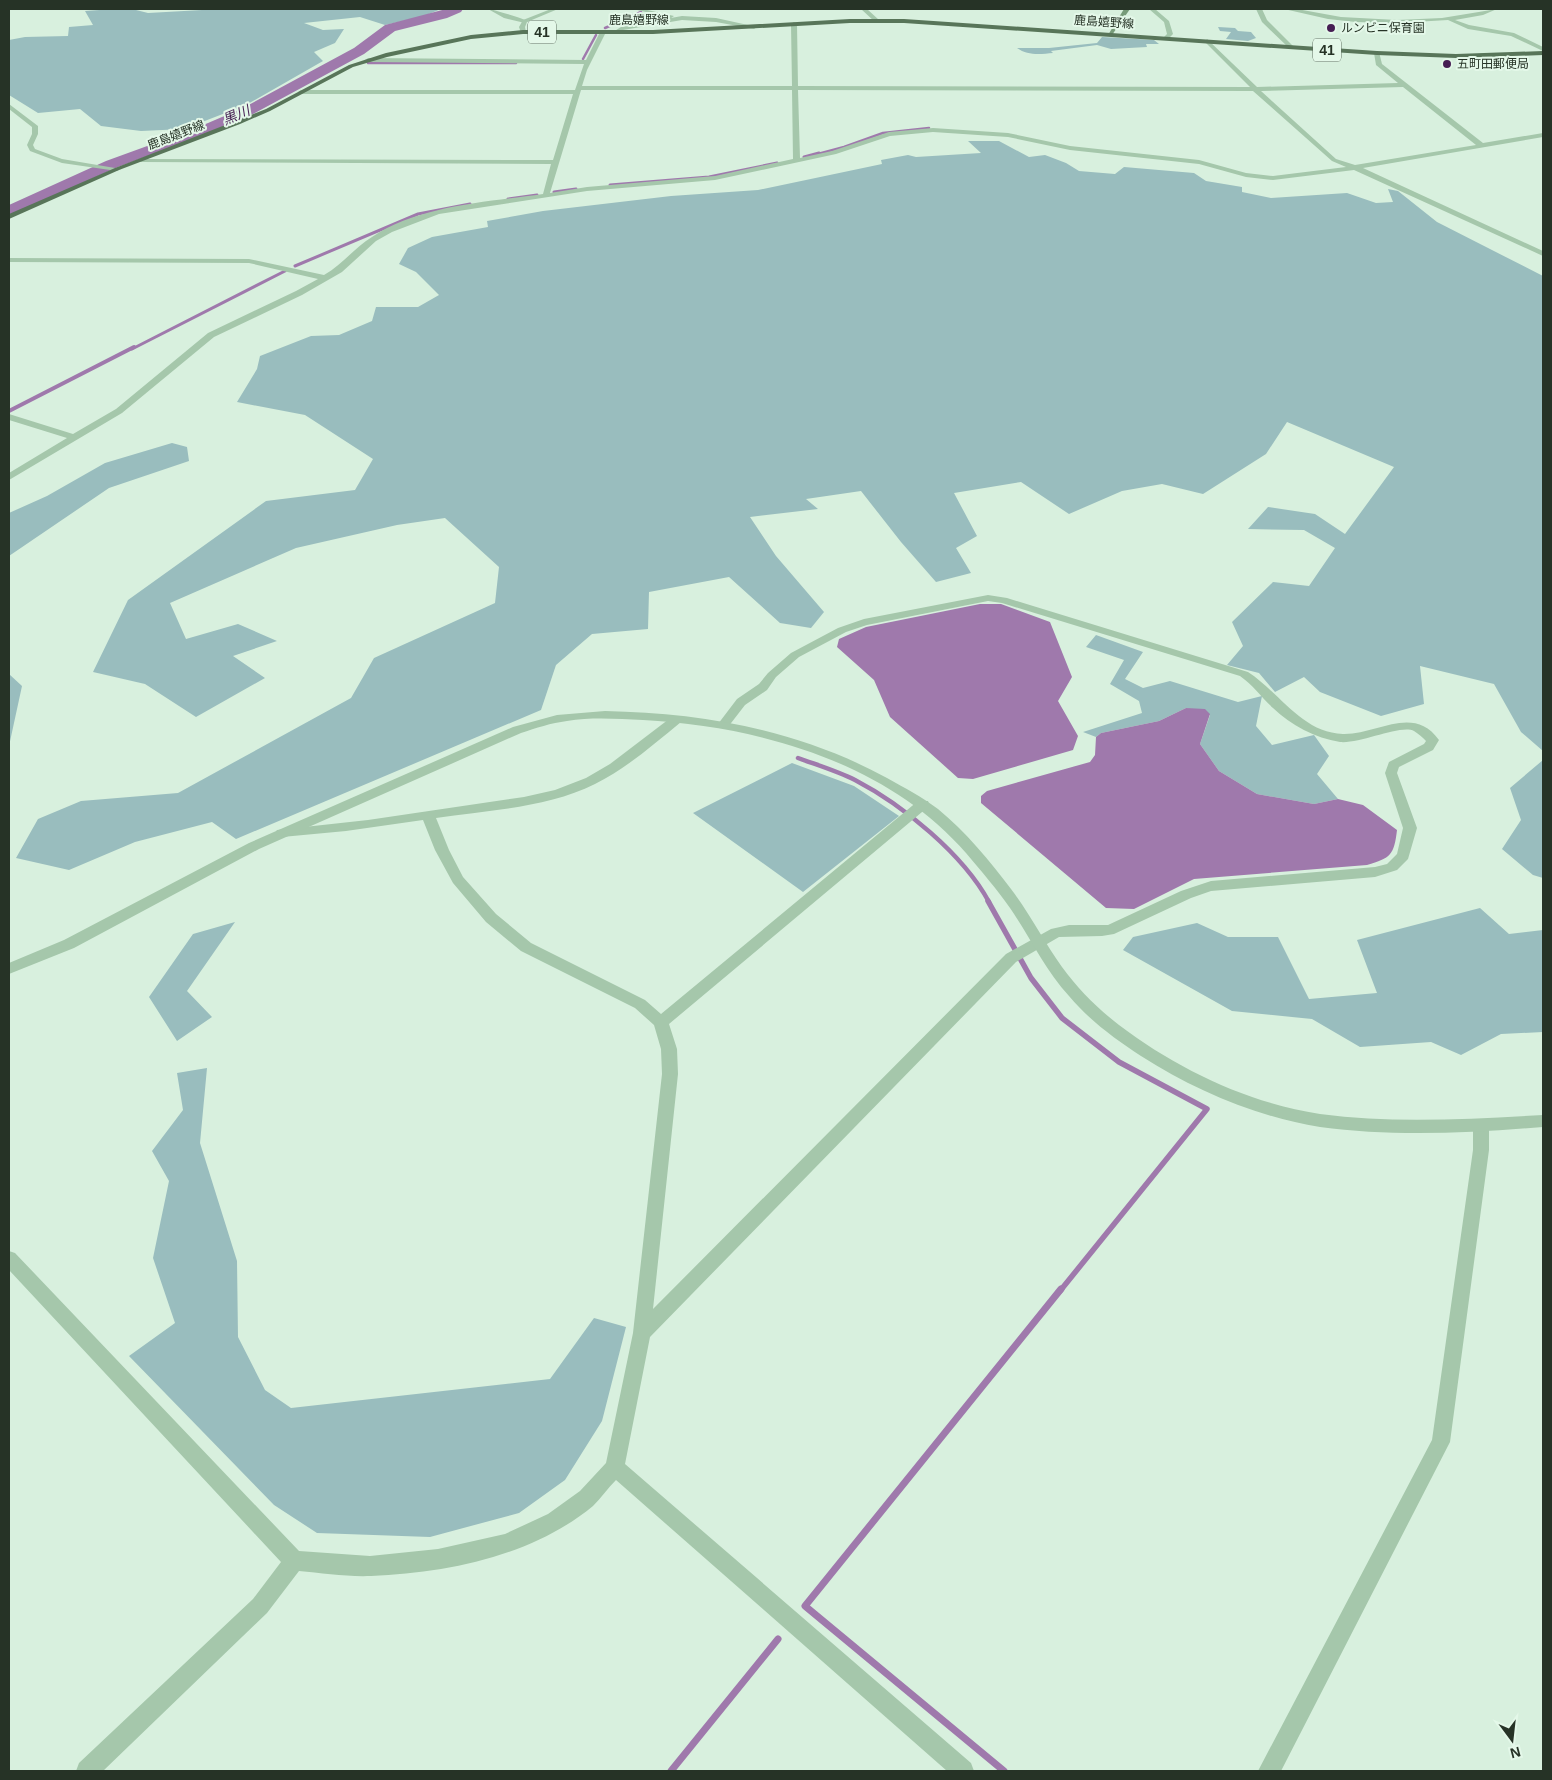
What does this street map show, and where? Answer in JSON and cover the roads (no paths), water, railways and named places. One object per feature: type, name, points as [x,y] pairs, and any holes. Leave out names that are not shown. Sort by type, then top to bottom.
[{"type":"main road","points":[[1110,34],[1127,9]]},
{"type":"main road","name":"鹿島嬉野線","points":[[9,217],[117,169],[238,123],[301,92],[332,74],[368,60],[446,42],[523,32],[616,32],[876,20],[1378,53],[1456,56],[1543,53]]},
{"type":"street","points":[[491,9],[506,17],[525,21],[555,9]]},
{"type":"street","points":[[636,9],[682,18],[716,20],[754,27]]},
{"type":"street","points":[[864,9],[876,20]]},
{"type":"street","points":[[1152,9],[1166,19],[1170,28],[1170,34],[1166,38]]},
{"type":"street","points":[[1259,9],[1264,21],[1291,47]]},
{"type":"street","points":[[1288,9],[1338,19],[1365,22],[1472,16],[1494,9]]},
{"type":"street","points":[[616,32],[621,29],[682,18]]},
{"type":"street","points":[[1446,18],[1468,27],[1512,34],[1543,49]]},
{"type":"street","points":[[523,32],[522,27],[525,21]]},
{"type":"street","points":[[794,24],[796,158],[798,161]]},
{"type":"street","points":[[547,196],[546,192],[578,90],[588,62],[604,32]]},
{"type":"street","points":[[1207,41],[1255,89],[1339,164],[1376,176],[1543,254]]},
{"type":"street","points":[[1378,53],[1379,65],[1482,146]]},
{"type":"street","points":[[368,60],[588,62]]},
{"type":"street","points":[[301,92],[795,88],[1255,89],[1403,85]]},
{"type":"street","points":[[9,106],[35,126],[35,134],[30,145],[32,150],[51,159],[117,169]]},
{"type":"street","points":[[9,476],[119,411],[211,335],[300,293],[339,270],[373,239],[419,218],[438,212],[587,190],[714,178],[834,153],[889,134],[933,130],[1008,135],[1199,162],[1264,178],[1353,168],[1543,135]]},
{"type":"street","points":[[142,160],[555,162]]},
{"type":"street","points":[[9,260],[249,261],[325,278]]},
{"type":"street","points":[[9,417],[75,438]]},
{"type":"street","points":[[642,1333],[1011,958],[1038,941],[1061,931],[1090,933],[1114,929],[1190,891],[1211,886],[1375,872],[1392,867],[1403,856],[1410,828],[1391,773],[1393,765],[1429,747],[1433,740],[1418,728],[1405,725],[1360,737],[1341,738],[1314,731],[1278,706],[1256,682],[1244,674],[1003,600],[988,598],[864,622],[842,630],[795,656],[772,675],[763,687],[741,702],[724,724]]},
{"type":"street","points":[[9,969],[69,944],[254,846],[517,730],[558,719],[602,715],[676,718],[724,724],[790,739],[854,765],[923,804],[965,843],[1000,883],[1064,982],[1097,1017],[1148,1053],[1210,1087],[1248,1102],[1294,1116],[1343,1123],[1481,1125],[1543,1121]]},
{"type":"street","points":[[282,833],[311,832],[428,815],[519,801],[567,790],[590,781],[628,759],[676,718]]},
{"type":"street","points":[[661,1022],[923,804]]},
{"type":"street","points":[[9,1258],[294,1561],[370,1566],[438,1559],[507,1544],[555,1521],[587,1498],[615,1467],[642,1333],[670,1074],[669,1049],[661,1022],[640,1004],[526,947],[492,918],[458,880],[442,850],[428,815]]},
{"type":"street","points":[[1269,1771],[1441,1442],[1481,1150],[1481,1125]]},
{"type":"street","points":[[615,1467],[963,1771]]},
{"type":"street","points":[[87,1771],[260,1606],[294,1561]]},
{"type":"waterway","name":"黒川","points":[[9,211],[112,164],[199,132],[248,111],[359,51],[390,28],[442,15],[457,9]]},
{"type":"waterway","points":[[605,28],[641,12]]},
{"type":"waterway","points":[[583,59],[596,35]]},
{"type":"waterway","points":[[368,63],[516,63]]},
{"type":"waterway","points":[[814,155],[883,133],[929,128]]},
{"type":"waterway","points":[[804,157],[819,153]]},
{"type":"waterway","points":[[610,185],[709,177],[777,163]]},
{"type":"waterway","points":[[554,192],[576,189]]},
{"type":"waterway","points":[[508,199],[537,195]]},
{"type":"waterway","points":[[295,266],[418,214],[470,204]]},
{"type":"waterway","points":[[132,349],[285,271]]},
{"type":"waterway","points":[[9,411],[134,347]]},
{"type":"waterway","points":[[798,758],[855,780],[912,817],[964,866],[989,902]]},
{"type":"waterway","points":[[988,901],[1031,978],[1062,1018],[1119,1062],[1207,1109],[1060,1291]]},
{"type":"waterway","points":[[1004,1771],[805,1606],[1061,1289]]},
{"type":"waterway","points":[[671,1771],[778,1639]]},
{"type":"place","name":"ルンビニ保育園","points":[[1331,28]]},
{"type":"place","name":"五町田郵便局","points":[[1447,64]]}]
